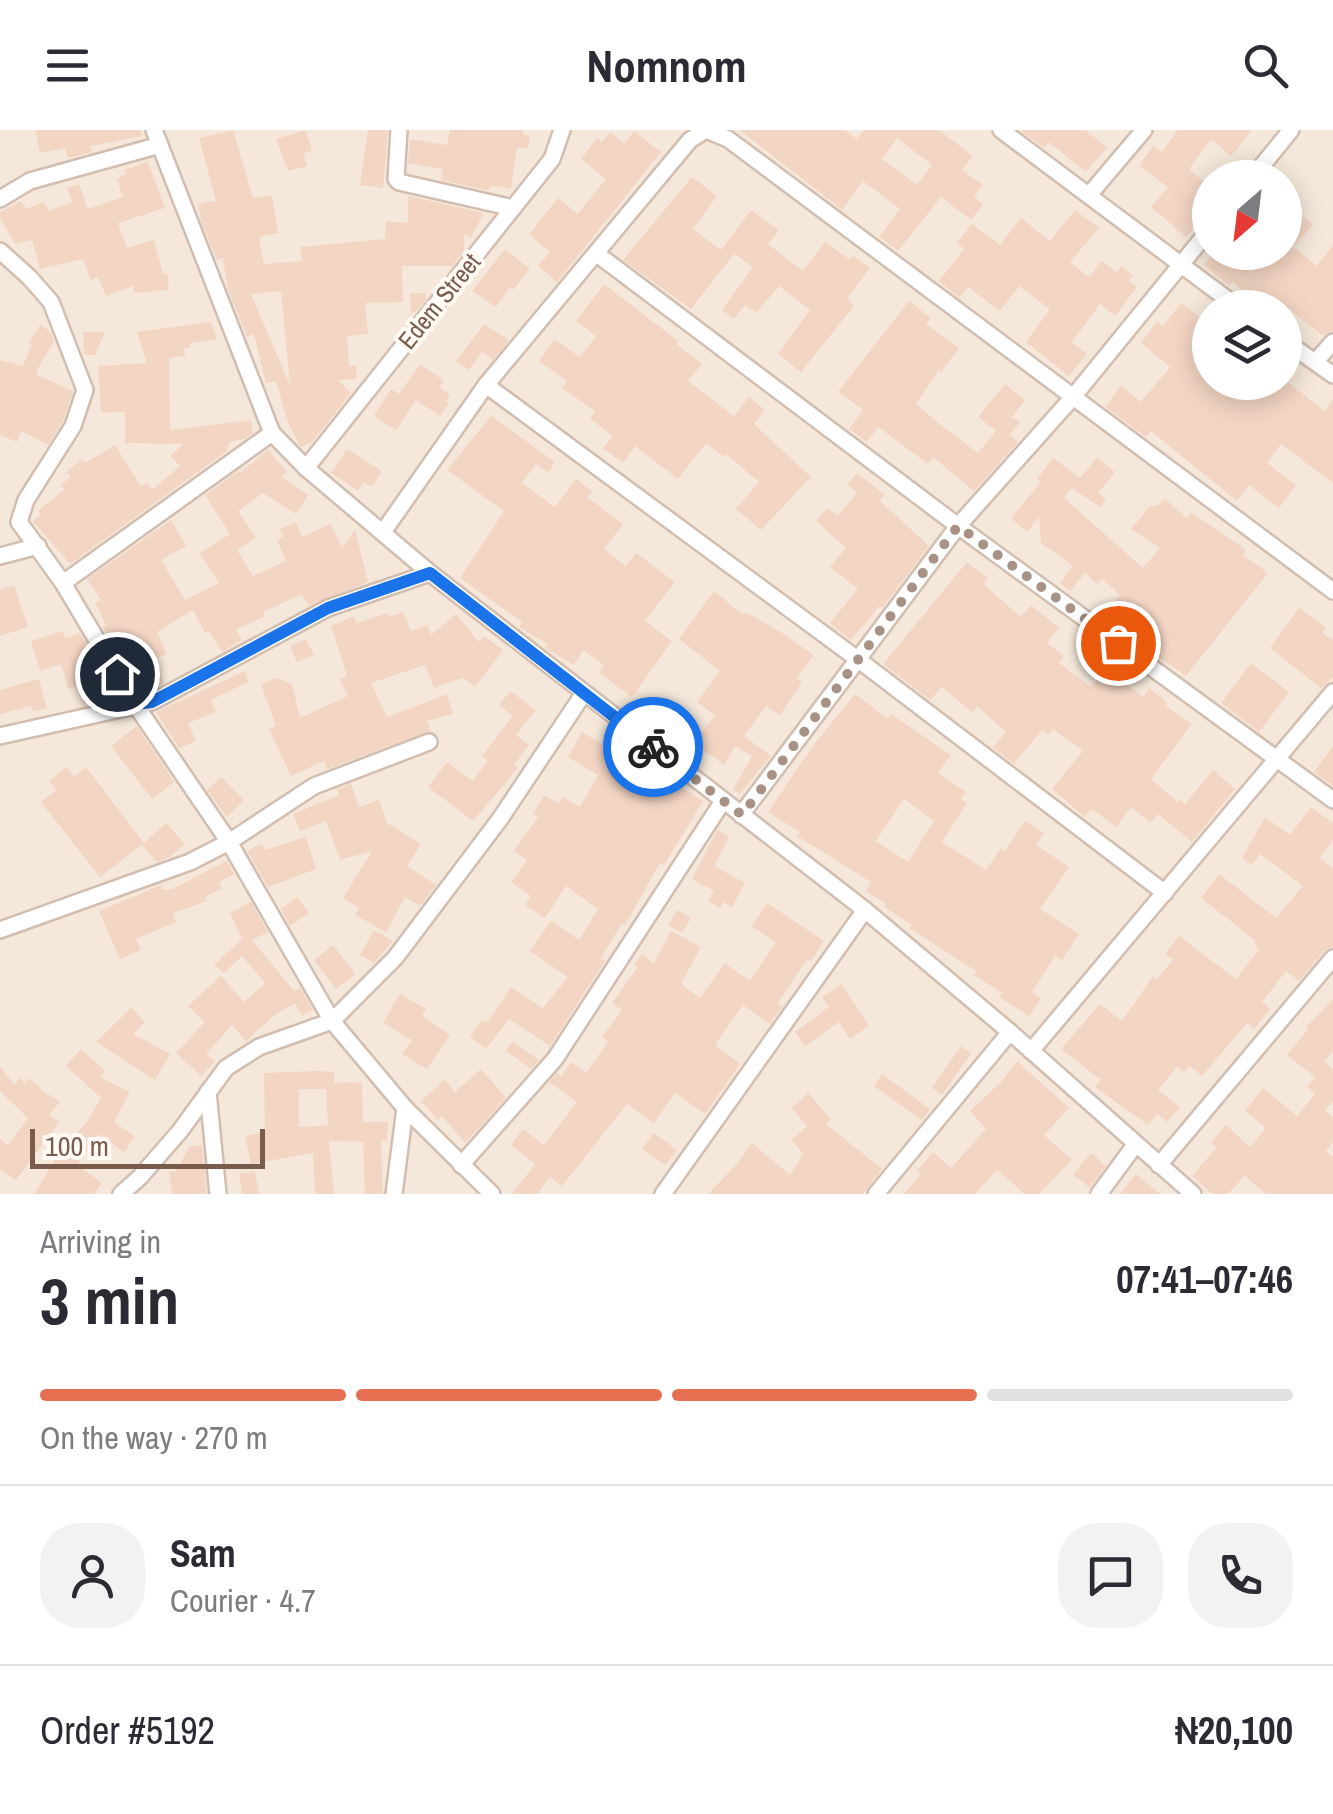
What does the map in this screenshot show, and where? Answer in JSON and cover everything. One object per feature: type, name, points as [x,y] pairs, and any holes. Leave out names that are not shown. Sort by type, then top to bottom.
[{"type":"street","points":[[399,130],[399,182],[513,208]]},
{"type":"street","name":"Edem Street","points":[[306,468],[552,159],[562,130]]},
{"type":"street","points":[[384,532],[486,385],[690,140],[706,130],[1333,591]]},
{"type":"street","points":[[1001,130],[1214,290]]},
{"type":"street","points":[[1088,195],[1144,130]]},
{"type":"street","points":[[1267,160],[1291,130]]},
{"type":"street","points":[[0,199],[30,181],[157,137],[272,434],[306,468],[430,573],[865,910],[1194,1194]]},
{"type":"street","points":[[0,251],[51,302],[85,390],[73,426],[26,500],[19,522]]},
{"type":"street","points":[[742,815],[958,526],[1073,397],[1192,251]]},
{"type":"street","points":[[597,254],[958,526],[1333,800]]},
{"type":"street","points":[[1315,362],[1333,342]]},
{"type":"street","points":[[1302,352],[1333,375]]},
{"type":"street","points":[[486,385],[856,658],[1165,893]]},
{"type":"street","points":[[63,583],[272,434]]},
{"type":"street","points":[[0,517],[19,522],[63,583],[135,704],[230,842],[332,1021],[404,1108],[492,1194]]},
{"type":"street","points":[[0,556],[38,546]]},
{"type":"street","points":[[0,736],[152,702],[328,608],[430,573]]},
{"type":"street","points":[[1031,1051],[1333,692]]},
{"type":"street","points":[[121,1194],[170,1142],[226,1068],[260,1047],[332,1021],[407,943],[500,820],[584,694]]},
{"type":"street","points":[[0,930],[190,862],[230,842],[314,786],[429,742]]},
{"type":"street","points":[[461,1166],[555,1059],[723,801]]},
{"type":"street","points":[[663,1194],[865,910]]},
{"type":"street","points":[[1159,1165],[1333,958]]},
{"type":"street","points":[[876,1194],[1010,1032]]},
{"type":"street","points":[[208,1092],[218,1194]]},
{"type":"street","points":[[394,1194],[404,1108]]},
{"type":"street","points":[[1100,1194],[1135,1145]]},
{"type":"shaded area","points":[[0,130],[1333,130],[1333,1194],[0,1194]]},
{"type":"building","points":[[35,130],[141,130],[142,136],[90,146],[92,152],[68,158],[65,148],[40,153]]},
{"type":"building","points":[[233,130],[253,198],[272,195],[278,233],[259,237],[264,264],[302,261],[300,247],[385,239],[386,221],[408,223],[408,196],[484,213],[471,237],[464,234],[464,252],[452,266],[402,266],[403,302],[365,303],[368,334],[347,336],[349,366],[356,365],[357,379],[338,380],[351,393],[312,442],[301,447],[288,423],[276,381],[266,383],[254,334],[247,337],[228,290],[223,258],[217,260],[201,221],[198,204],[216,201],[199,138]],"holes":[[[281,291],[290,385],[251,294]]]},
{"type":"building","points":[[306,130],[312,151],[304,153],[307,166],[288,171],[276,139]]},
{"type":"building","points":[[368,130],[388,130],[383,188],[360,185]]},
{"type":"building","points":[[450,130],[523,130],[523,134],[530,136],[528,149],[517,147],[511,188],[490,186],[489,191],[441,180],[443,169],[408,163],[410,139],[447,145]]},
{"type":"building","points":[[740,130],[845,130],[857,139],[864,130],[939,130],[973,156],[962,170],[983,185],[974,197],[983,204],[971,220],[941,197],[898,251],[879,237],[900,209],[863,181],[842,210]],"holes":[[[897,138],[932,165],[917,185],[882,159]]]},
{"type":"building","points":[[1020,130],[1085,130],[1107,147],[1086,172],[1049,142],[1044,148]]},
{"type":"building","points":[[1178,130],[1252,130],[1231,156],[1211,139],[1192,160],[1192,230],[1186,237],[1151,207],[1168,187],[1139,166],[1153,146],[1162,152]]},
{"type":"building","points":[[634,131],[661,152],[557,282],[538,266],[550,252],[529,234],[558,198],[578,214],[606,179],[581,159],[597,138],[602,142],[610,132],[624,144]]},
{"type":"building","points":[[148,162],[165,208],[118,223],[127,248],[154,240],[169,290],[134,293],[133,286],[106,296],[98,277],[91,280],[83,259],[40,269],[32,240],[15,244],[0,218],[0,212],[21,201],[26,209],[44,202],[48,211],[72,202],[67,188],[79,184],[88,209],[123,197],[117,179],[126,174],[124,170]]},
{"type":"building","points":[[692,177],[717,196],[693,229],[721,250],[751,210],[779,230],[768,244],[803,271],[825,242],[850,260],[853,256],[870,268],[848,297],[853,307],[801,372],[778,354],[810,310],[779,286],[756,313],[745,305],[734,319],[722,310],[753,267],[734,254],[691,309],[623,260]]},
{"type":"building","points":[[1075,210],[1099,228],[1070,262],[1089,277],[1102,261],[1116,272],[1121,266],[1133,276],[1129,281],[1137,287],[1115,316],[1100,304],[1072,342],[1087,354],[1069,376],[1026,342],[1050,309],[1019,286],[1000,311],[968,287],[959,298],[939,281],[964,249],[957,243],[972,224],[1000,245],[1021,218],[1050,241]]},
{"type":"building","points":[[1302,215],[1313,224],[1302,237]]},
{"type":"building","points":[[1333,245],[1333,331],[1323,336],[1302,319],[1302,290],[1243,290],[1233,282],[1229,286],[1210,270],[1302,270],[1302,254],[1317,266]]},
{"type":"building","points":[[505,249],[530,269],[496,307],[472,291]]},
{"type":"building","points":[[604,284],[702,364],[688,381],[734,416],[749,397],[765,410],[754,424],[811,477],[761,530],[736,509],[759,482],[726,454],[724,457],[706,443],[678,479],[635,446],[623,463],[603,448],[613,436],[590,419],[595,411],[562,388],[567,381],[539,361],[554,339],[580,357],[596,336],[576,321]]},
{"type":"building","points":[[410,293],[425,293],[426,300],[411,313]]},
{"type":"building","points":[[909,301],[931,318],[926,324],[959,348],[916,404],[978,453],[996,431],[978,417],[1005,384],[1025,400],[1012,417],[1020,422],[1010,435],[1018,442],[974,491],[933,457],[928,464],[878,427],[867,442],[849,429],[863,410],[838,392]]},
{"type":"building","points":[[1181,303],[1192,311],[1192,400],[1302,400],[1302,393],[1324,411],[1333,399],[1333,483],[1281,444],[1267,463],[1296,485],[1279,508],[1249,485],[1237,501],[1151,431],[1146,437],[1105,407],[1121,386],[1141,402],[1170,367],[1141,343],[1157,321],[1163,326]]},
{"type":"building","points":[[211,322],[217,339],[190,343],[190,348],[184,348],[185,356],[169,358],[170,430],[251,420],[253,433],[229,442],[227,451],[70,564],[33,521],[41,514],[38,511],[65,489],[61,485],[71,477],[66,472],[82,459],[85,463],[115,445],[141,487],[147,482],[152,490],[180,466],[170,456],[184,444],[125,443],[125,412],[101,413],[98,366],[147,363],[137,332]]},
{"type":"building","points":[[484,324],[509,340],[493,360],[482,352],[469,370],[456,361]]},
{"type":"building","points":[[40,325],[50,331],[54,341],[37,375],[73,391],[63,421],[48,445],[21,431],[17,442],[0,435],[0,360],[23,366],[32,344],[29,343]]},
{"type":"building","points":[[83,332],[105,332],[95,355],[84,355]]},
{"type":"building","points":[[420,364],[444,381],[439,387],[450,395],[446,401],[449,403],[440,416],[416,400],[396,430],[374,416],[391,389],[399,394]]},
{"type":"building","points":[[491,416],[555,462],[548,472],[536,464],[522,483],[555,507],[576,479],[592,491],[587,497],[623,524],[604,549],[626,566],[636,553],[675,582],[645,621],[672,641],[632,697],[599,673],[604,665],[583,650],[574,665],[545,648],[547,644],[519,627],[522,622],[460,578],[504,511],[447,470]]},
{"type":"building","points":[[347,449],[382,471],[372,487],[364,482],[358,491],[331,473]]},
{"type":"building","points":[[268,450],[287,472],[281,477],[308,495],[296,514],[263,493],[238,511],[256,538],[237,550],[253,576],[286,561],[277,540],[283,537],[280,529],[296,522],[302,537],[331,524],[342,548],[355,529],[368,582],[309,606],[302,594],[263,612],[265,616],[236,630],[242,640],[222,652],[209,631],[205,633],[193,610],[157,632],[167,654],[150,661],[165,683],[143,692],[102,626],[106,625],[95,603],[101,600],[87,579],[171,520],[186,546],[161,560],[185,600],[219,583],[200,553],[230,534],[205,495]]},
{"type":"building","points":[[1053,458],[1080,478],[1097,458],[1115,472],[1098,493],[1106,499],[1100,507],[1072,488],[1064,498],[1143,568],[1160,548],[1131,529],[1150,506],[1165,499],[1187,518],[1191,512],[1246,550],[1243,555],[1268,573],[1186,676],[1131,638],[1135,634],[1107,611],[1120,595],[1102,579],[1097,584],[1085,573],[1070,591],[1060,583],[1073,566],[1041,543],[1039,517],[1027,532],[1011,518],[1041,482],[1037,479]]},
{"type":"building","points":[[857,473],[885,495],[880,501],[929,546],[882,608],[879,606],[851,640],[830,623],[858,589],[830,567],[846,548],[816,521],[828,508],[838,516],[857,493],[847,484]]},
{"type":"building","points":[[967,562],[988,578],[983,584],[1021,617],[1031,605],[1059,628],[1047,643],[1064,656],[1059,663],[1091,687],[1106,668],[1143,697],[1149,688],[1192,724],[1151,779],[1185,804],[1213,770],[1235,789],[1192,842],[1158,814],[1150,823],[1131,807],[1116,827],[1092,809],[1085,817],[1052,789],[1083,751],[1053,729],[1048,735],[1042,730],[1014,764],[993,748],[1006,732],[977,706],[972,712],[942,687],[930,700],[883,664]]},
{"type":"building","points":[[14,585],[28,627],[0,636],[0,590]]},
{"type":"building","points":[[714,591],[743,615],[745,612],[779,631],[814,655],[797,678],[802,682],[780,715],[766,706],[744,736],[771,756],[740,794],[733,790],[752,756],[735,746],[724,765],[694,743],[715,715],[697,702],[720,671],[679,639]]},
{"type":"building","points":[[1299,608],[1326,628],[1322,633],[1333,640],[1333,677],[1321,688],[1270,648]]},
{"type":"building","points":[[403,612],[411,631],[427,625],[431,635],[456,614],[479,642],[484,636],[503,650],[475,687],[463,678],[434,688],[425,665],[371,683],[387,717],[447,694],[453,714],[427,721],[431,731],[327,769],[324,761],[291,776],[269,729],[276,726],[261,684],[277,678],[292,684],[300,718],[348,696],[340,679],[347,676],[331,626],[354,616],[357,623]]},
{"type":"building","points":[[63,631],[65,638],[80,633],[105,676],[68,689],[61,664],[40,671],[31,641]]},
{"type":"building","points":[[306,639],[314,655],[297,662],[290,646]]},
{"type":"building","points":[[1251,663],[1289,692],[1259,732],[1221,703]]},
{"type":"building","points":[[245,671],[248,682],[211,700],[216,712],[188,723],[196,741],[179,748],[156,712]]},
{"type":"building","points":[[39,679],[47,708],[33,712],[31,706],[0,714],[0,690]]},
{"type":"building","points":[[510,691],[536,710],[516,735],[529,745],[514,765],[518,768],[473,821],[428,787],[447,762],[473,781],[488,760],[482,756],[513,716],[499,705]]},
{"type":"building","points":[[855,694],[887,718],[891,714],[951,755],[938,773],[966,792],[961,799],[967,803],[942,842],[986,870],[1001,848],[1005,851],[1025,821],[1044,833],[1036,845],[1069,867],[1040,909],[1079,934],[1062,960],[1055,956],[1032,992],[1041,998],[1029,1016],[999,997],[1002,993],[974,975],[976,971],[884,907],[886,904],[866,891],[871,882],[797,836],[800,832],[768,812],[812,747]],"holes":[[[904,799],[934,821],[908,862],[876,841]]]},
{"type":"building","points":[[137,726],[174,782],[152,799],[111,746]]},
{"type":"building","points":[[582,732],[703,801],[664,865],[660,863],[625,925],[622,923],[601,958],[605,961],[550,1046],[509,1019],[486,1049],[470,1037],[482,1020],[487,1023],[511,987],[543,1008],[568,977],[530,951],[551,921],[579,940],[598,909],[566,886],[545,918],[525,905],[531,896],[511,882],[527,860],[514,851],[538,817],[533,814],[544,795],[559,804],[563,797],[580,807],[598,775],[568,757]]},
{"type":"building","points":[[1333,746],[1333,786],[1314,772]]},
{"type":"building","points":[[67,767],[74,776],[86,767],[144,843],[100,877],[41,802],[56,790],[49,781]]},
{"type":"building","points":[[221,777],[244,800],[227,817],[207,790]]},
{"type":"building","points":[[351,784],[359,807],[379,800],[387,823],[421,844],[407,866],[436,885],[420,906],[405,897],[386,932],[355,915],[359,908],[343,898],[372,851],[340,860],[326,821],[300,831],[293,814],[339,795],[337,789]]},
{"type":"building","points":[[1311,807],[1333,823],[1333,840],[1320,858],[1333,868],[1333,946],[1299,981],[1286,971],[1262,1002],[1270,1009],[1254,1029],[1247,1023],[1202,1076],[1189,1066],[1184,1072],[1177,1067],[1158,1090],[1180,1107],[1167,1122],[1157,1114],[1148,1125],[1095,1087],[1101,1080],[1061,1049],[1100,1004],[1122,1021],[1153,976],[1156,980],[1173,960],[1165,954],[1179,936],[1236,979],[1259,949],[1256,941],[1201,898],[1219,874],[1276,918],[1303,886],[1260,854],[1252,865],[1242,858],[1265,817],[1290,835]]},
{"type":"building","points":[[166,823],[185,844],[157,862],[142,845]]},
{"type":"building","points":[[717,830],[729,837],[714,866],[745,883],[732,907],[723,902],[720,908],[708,901],[714,891],[692,879]]},
{"type":"building","points":[[306,837],[316,869],[268,887],[247,851],[262,844],[265,850]]},
{"type":"building","points":[[227,861],[234,874],[219,882],[222,888],[205,897],[207,901],[173,913],[176,922],[136,939],[141,950],[120,959],[99,911],[161,885],[163,890],[172,889]]},
{"type":"building","points":[[297,897],[309,913],[290,926],[281,909]]},
{"type":"building","points":[[251,902],[268,932],[252,940],[294,991],[300,988],[313,1010],[302,1016],[295,1003],[246,1041],[232,1025],[206,1054],[215,1061],[201,1076],[176,1053],[205,1022],[188,1006],[221,976],[244,1002],[265,983],[242,956],[224,973],[214,965],[242,939],[230,913]]},
{"type":"building","points":[[767,903],[824,941],[778,1003],[782,1007],[770,1024],[743,1005],[716,1043],[740,1064],[705,1114],[675,1093],[654,1123],[627,1104],[562,1186],[550,1177],[537,1194],[512,1194],[535,1164],[511,1145],[523,1129],[544,1145],[577,1102],[549,1082],[557,1073],[561,1076],[571,1062],[586,1073],[608,1042],[602,1037],[622,1010],[612,1003],[638,967],[634,965],[642,954],[654,963],[671,931],[701,947],[681,984],[700,998],[725,963],[750,981],[776,942],[752,926]]},
{"type":"building","points":[[677,910],[691,918],[682,933],[668,925]]},
{"type":"building","points":[[374,930],[393,941],[374,963],[360,955]]},
{"type":"building","points":[[333,945],[355,974],[336,989],[314,960]]},
{"type":"building","points":[[841,984],[869,1026],[850,1039],[839,1022],[805,1046],[795,1032],[829,1007],[822,997]]},
{"type":"building","points":[[400,994],[426,1009],[422,1016],[450,1035],[427,1069],[402,1054],[412,1040],[383,1023]]},
{"type":"building","points":[[1333,999],[1333,1052],[1324,1061],[1333,1070],[1333,1101],[1325,1110],[1333,1118],[1333,1142],[1326,1151],[1333,1157],[1333,1194],[1266,1194],[1245,1176],[1228,1194],[1212,1194],[1192,1176],[1217,1147],[1211,1142],[1226,1125],[1250,1147],[1266,1128],[1245,1111],[1263,1088],[1297,1116],[1315,1094],[1307,1087],[1315,1077],[1287,1055],[1306,1027]]},
{"type":"building","points":[[131,1008],[145,1022],[133,1034],[170,1054],[155,1080],[96,1042]]},
{"type":"building","points":[[512,1042],[539,1060],[531,1069],[506,1051]]},
{"type":"building","points":[[961,1046],[971,1053],[942,1095],[932,1088]]},
{"type":"building","points":[[81,1049],[105,1071],[100,1077],[130,1092],[114,1122],[135,1136],[124,1152],[98,1134],[77,1165],[102,1183],[94,1194],[34,1194],[72,1133],[75,1135],[87,1122],[101,1098],[66,1066]]},
{"type":"building","points":[[1017,1061],[1069,1108],[1044,1135],[1072,1160],[1039,1194],[1025,1194],[997,1170],[975,1194],[904,1194],[933,1152],[951,1168],[986,1129],[970,1111]]},
{"type":"building","points":[[0,1066],[14,1085],[20,1078],[25,1083],[29,1078],[60,1102],[49,1115],[59,1122],[16,1180],[0,1169],[0,1139],[8,1145],[28,1118],[0,1091]]},
{"type":"building","points":[[481,1069],[506,1098],[465,1143],[442,1116],[438,1120],[421,1101],[445,1080],[455,1092]]},
{"type":"building","points":[[334,1072],[334,1083],[362,1082],[363,1122],[388,1122],[387,1141],[381,1141],[383,1194],[365,1194],[363,1142],[329,1141],[334,1194],[315,1194],[313,1153],[251,1164],[245,1136],[265,1132],[264,1073]],"holes":[[[299,1089],[326,1089],[328,1125],[299,1127]]]},
{"type":"building","points":[[882,1074],[930,1109],[922,1120],[874,1086]]},
{"type":"building","points":[[808,1093],[831,1119],[826,1124],[882,1169],[863,1194],[708,1194],[752,1143],[790,1175],[803,1154],[791,1140],[807,1126],[792,1108]]},
{"type":"building","points":[[654,1133],[677,1150],[665,1165],[642,1149]]},
{"type":"building","points":[[202,1145],[207,1194],[172,1194],[169,1171],[176,1172],[189,1147]]},
{"type":"building","points":[[1091,1153],[1106,1166],[1090,1188],[1073,1174]]},
{"type":"building","points":[[255,1171],[259,1194],[242,1194],[239,1174]]},
{"type":"building","points":[[1136,1174],[1160,1194],[1120,1194]]},
{"type":"way so far","points":[[653,747],[742,815],[958,526],[1118,643]]},
{"type":"route","points":[[117,674],[135,704],[152,702],[328,608],[430,573],[653,747]]}]
